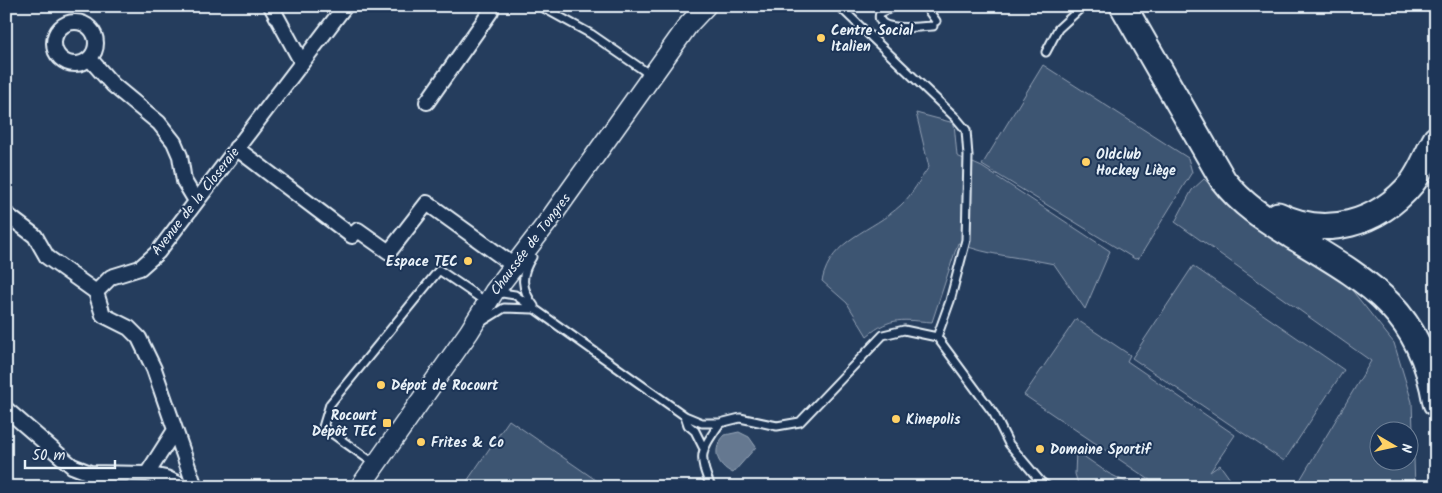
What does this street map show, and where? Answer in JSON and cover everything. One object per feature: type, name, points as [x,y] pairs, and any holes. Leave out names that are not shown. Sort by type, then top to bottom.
[{"type":"highway","points":[[1123,6],[1224,180],[1236,197],[1271,223],[1367,283],[1388,300],[1418,342],[1426,360],[1436,403]]},
{"type":"highway","points":[[1137,6],[1230,173],[1254,199],[1287,220],[1305,226],[1324,228],[1364,220],[1398,197],[1412,183],[1436,140]]},
{"type":"main road","name":"Chaussée de Tongres","points":[[360,487],[469,332],[513,265],[547,223],[690,24],[706,6]]},
{"type":"street","points":[[271,6],[302,63]]},
{"type":"street","name":"Avenue de la Closeraie","points":[[96,292],[111,277],[140,268],[158,252],[345,6]]},
{"type":"street","points":[[427,102],[491,10],[490,6]]},
{"type":"street","points":[[90,59],[113,85],[159,123],[174,142],[180,156],[184,182],[196,201]]},
{"type":"street","points":[[236,148],[352,236],[358,230],[390,252],[427,203],[513,265]]},
{"type":"street","points":[[6,214],[35,236],[47,257],[96,292],[103,314],[129,328],[139,338],[154,369],[195,487]]},
{"type":"street","points":[[6,409],[72,466],[90,473],[147,474],[166,478],[185,487]]},
{"type":"street","points":[[147,474],[175,430]]},
{"type":"lane","points":[[540,6],[591,34],[652,76]]},
{"type":"lane","points":[[839,6],[956,118],[966,130],[968,156],[966,240],[950,301],[937,338]]},
{"type":"lane","points":[[895,6],[880,13],[880,22],[889,28],[935,23],[924,6]]},
{"type":"lane","points":[[1046,52],[1058,29],[1083,6]]},
{"type":"lane","points":[[537,311],[524,288],[523,274],[542,244],[547,223]]},
{"type":"lane","points":[[376,464],[323,427],[330,404],[439,270],[490,298],[508,292],[684,416],[702,423],[720,423],[740,418],[777,426],[800,422],[883,335],[904,330],[937,338],[994,414],[1009,444],[1041,482],[1048,487]]},
{"type":"lane","points":[[469,332],[504,308],[516,307],[537,311]]},
{"type":"lane","points":[[684,416],[688,425],[696,431],[703,447],[703,465],[711,487]]},
{"type":"lane","points":[[703,447],[720,423]]},
{"type":"shaded area","name":"Oldclub Hockey Liège","points":[[1043,65],[1188,158],[1192,172],[1139,258],[1135,259],[982,165]]},
{"type":"shaded area","points":[[916,113],[954,123],[957,156],[982,167],[1110,251],[1085,309],[1054,264],[993,254],[958,243],[932,322],[905,320],[890,322],[867,336],[847,303],[822,281],[827,266],[843,245],[901,205],[929,167]]},
{"type":"shaded area","points":[[1204,179],[1246,220],[1255,221],[1347,284],[1394,343],[1412,402],[1413,420],[1370,420],[1370,470],[1414,470],[1415,487],[1298,487],[1300,480],[1371,361],[1175,222],[1192,190]]},
{"type":"shaded area","points":[[1193,266],[1344,370],[1284,461],[1132,358]]},
{"type":"shaded area","points":[[1076,319],[1130,355],[1127,361],[1235,435],[1210,472],[1220,465],[1230,479],[1229,487],[1160,487],[1024,395]]},
{"type":"shaded area","points":[[509,420],[606,487],[463,487]]},
{"type":"shaded area","points":[[739,432],[749,437],[756,447],[733,473],[727,470],[719,461],[717,451],[725,435]]},
{"type":"shaded area","points":[[1076,451],[1108,473],[1136,487],[1079,487],[1075,474]]},
{"type":"place","name":"Centre Social Italien","points":[[821,38]]},
{"type":"place","name":"Oldclub Hockey Liège","points":[[1086,162]]},
{"type":"place","name":"Espace TEC","points":[[468,261]]},
{"type":"place","name":"Dépot de Rocourt","points":[[381,385]]},
{"type":"place","name":"Kinepolis","points":[[896,419]]},
{"type":"place","name":"Rocourt Dépôt TEC","points":[[387,423]]},
{"type":"place","name":"Frites & Co","points":[[421,442]]},
{"type":"place","name":"Domaine Sportif","points":[[1040,449]]}]
